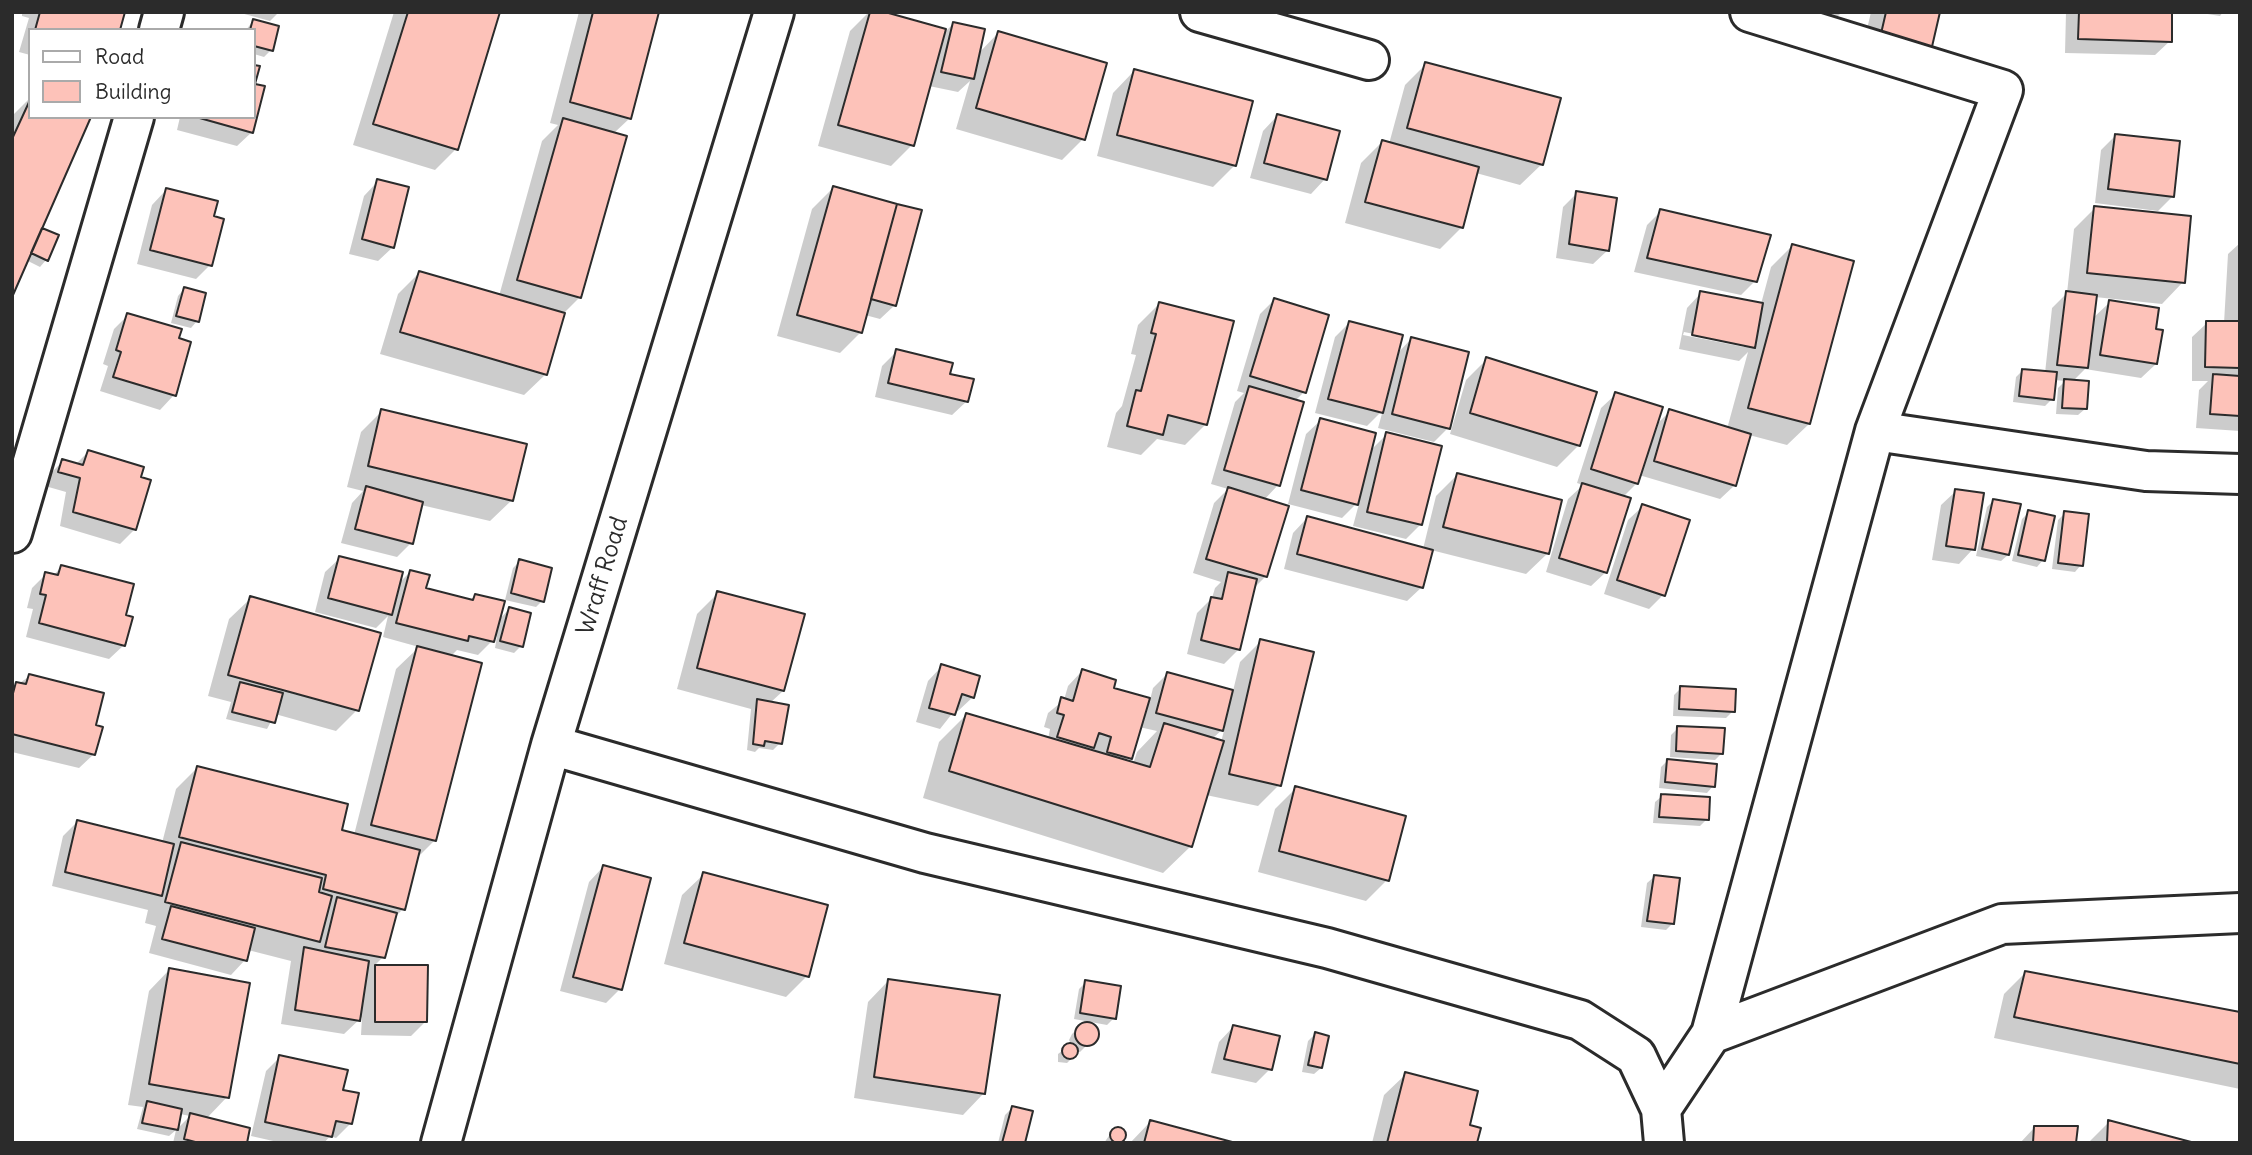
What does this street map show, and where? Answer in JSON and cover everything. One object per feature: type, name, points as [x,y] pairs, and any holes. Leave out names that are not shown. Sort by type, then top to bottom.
[{"type":"street","name":"Wraff Road","points":[[441,1143],[551,745],[774,12]]},
{"type":"street","points":[[1200,12],[1369,60]]},
{"type":"street","points":[[1662,1126],[1711,1034],[1875,431],[2003,90],[1750,12]]},
{"type":"street","points":[[12,533],[133,119]]},
{"type":"street","points":[[1875,431],[2146,471],[2240,474]]},
{"type":"street","points":[[551,745],[925,853],[1327,948],[1580,1020],[1636,1056],[1662,1126]]},
{"type":"street","points":[[1711,1034],[2002,924],[2240,913]]},
{"type":"building","points":[[40,12],[125,12],[121,28],[36,28]]},
{"type":"building","points":[[408,12],[500,12],[458,150],[373,124]]},
{"type":"building","points":[[593,12],[659,12],[631,119],[570,102]]},
{"type":"building","points":[[870,12],[885,12],[946,29],[914,146],[838,125]]},
{"type":"building","points":[[1886,12],[1940,12],[1931,51],[1880,38]]},
{"type":"building","points":[[2079,12],[2172,12],[2172,42],[2078,39]]},
{"type":"building","points":[[253,19],[279,26],[273,51],[256,47],[256,28],[251,28]]},
{"type":"building","points":[[953,22],[985,29],[974,79],[941,72]]},
{"type":"building","points":[[998,31],[1107,63],[1085,140],[976,108]]},
{"type":"building","points":[[1425,62],[1561,98],[1543,165],[1407,128]]},
{"type":"building","points":[[1134,69],[1253,101],[1236,166],[1117,135]]},
{"type":"building","points":[[256,84],[265,86],[253,133],[203,119],[256,119]]},
{"type":"building","points":[[28,104],[28,119],[90,119],[13,295],[12,139]]},
{"type":"building","points":[[1277,114],[1340,131],[1327,180],[1264,163]]},
{"type":"building","points":[[563,118],[627,136],[581,298],[517,280]]},
{"type":"building","points":[[2115,134],[2180,141],[2174,197],[2108,189]]},
{"type":"building","points":[[1382,140],[1479,167],[1463,228],[1365,202]]},
{"type":"building","points":[[377,179],[409,187],[394,248],[362,239]]},
{"type":"building","points":[[833,186],[897,204],[862,333],[797,315]]},
{"type":"building","points":[[166,188],[218,201],[214,216],[224,219],[212,266],[150,250]]},
{"type":"building","points":[[1576,191],[1617,198],[1609,251],[1569,244]]},
{"type":"building","points":[[897,204],[922,210],[896,306],[871,299]]},
{"type":"building","points":[[2094,206],[2191,216],[2185,283],[2087,273]]},
{"type":"building","points":[[1660,209],[1771,235],[1757,282],[1647,258]]},
{"type":"building","points":[[42,228],[59,235],[48,261],[31,253]]},
{"type":"building","points":[[1792,244],[1854,261],[1810,424],[1748,408]]},
{"type":"building","points":[[419,271],[565,313],[547,375],[400,332]]},
{"type":"building","points":[[184,287],[206,293],[199,322],[176,316]]},
{"type":"building","points":[[1700,291],[1763,303],[1755,348],[1692,335]]},
{"type":"building","points":[[2066,291],[2097,295],[2088,368],[2057,365]]},
{"type":"building","points":[[1274,298],[1329,315],[1306,393],[1250,376]]},
{"type":"building","points":[[2109,300],[2159,308],[2156,329],[2163,330],[2157,364],[2100,355]]},
{"type":"building","points":[[1159,302],[1234,321],[1207,425],[1168,415],[1163,435],[1127,426],[1136,390],[1141,391],[1156,334],[1151,333]]},
{"type":"building","points":[[127,313],[182,329],[179,338],[191,342],[176,396],[113,377],[121,352],[116,350]]},
{"type":"building","points":[[1349,321],[1403,335],[1383,413],[1328,399]]},
{"type":"building","points":[[2206,321],[2240,321],[2240,368],[2205,367]]},
{"type":"building","points":[[1411,337],[1469,352],[1450,429],[1392,414]]},
{"type":"building","points":[[896,349],[953,363],[950,374],[974,379],[968,402],[888,383]]},
{"type":"building","points":[[1486,357],[1597,392],[1580,446],[1470,413]]},
{"type":"building","points":[[2022,369],[2057,372],[2054,400],[2019,396]]},
{"type":"building","points":[[2213,374],[2240,376],[2240,416],[2210,414]]},
{"type":"building","points":[[2064,379],[2089,381],[2087,409],[2062,408]]},
{"type":"building","points":[[1249,386],[1304,402],[1280,486],[1224,470]]},
{"type":"building","points":[[1615,392],[1663,407],[1638,484],[1591,469]]},
{"type":"building","points":[[381,409],[527,444],[513,501],[368,466]]},
{"type":"building","points":[[1669,409],[1751,434],[1736,486],[1654,461]]},
{"type":"building","points":[[1320,418],[1376,433],[1358,505],[1301,490]]},
{"type":"building","points":[[1386,432],[1442,446],[1422,525],[1367,512]]},
{"type":"building","points":[[88,450],[144,467],[141,477],[151,480],[136,530],[73,512],[80,478],[58,472],[62,459],[83,465]]},
{"type":"building","points":[[1457,473],[1562,500],[1549,554],[1443,527]]},
{"type":"building","points":[[1582,483],[1631,498],[1607,573],[1559,558]]},
{"type":"building","points":[[366,486],[423,502],[413,544],[355,529]]},
{"type":"building","points":[[1228,487],[1289,506],[1267,577],[1206,559]]},
{"type":"building","points":[[1955,489],[1984,493],[1975,550],[1946,546]]},
{"type":"building","points":[[1993,499],[2021,504],[2009,555],[1982,549]]},
{"type":"building","points":[[1642,504],[1690,520],[1665,596],[1617,580]]},
{"type":"building","points":[[2028,510],[2055,516],[2045,561],[2018,555]]},
{"type":"building","points":[[2064,511],[2089,514],[2083,566],[2058,563]]},
{"type":"building","points":[[1307,516],[1433,550],[1423,588],[1297,554]]},
{"type":"building","points":[[339,556],[403,572],[392,615],[328,598]]},
{"type":"building","points":[[519,559],[552,568],[544,602],[511,593]]},
{"type":"building","points":[[61,565],[134,584],[126,615],[133,617],[125,646],[39,623],[46,595],[40,594],[45,572],[58,575]]},
{"type":"building","points":[[410,570],[430,575],[426,588],[473,600],[475,594],[505,601],[494,642],[469,636],[468,641],[396,623]]},
{"type":"building","points":[[1228,572],[1257,579],[1240,650],[1201,640],[1211,597],[1222,599]]},
{"type":"building","points":[[717,591],[805,614],[784,691],[697,668]]},
{"type":"building","points":[[250,596],[381,633],[359,711],[228,675]]},
{"type":"building","points":[[509,607],[531,613],[523,647],[500,641]]},
{"type":"building","points":[[1260,639],[1314,652],[1281,786],[1229,774]]},
{"type":"building","points":[[417,646],[482,663],[436,841],[371,825]]},
{"type":"building","points":[[941,664],[980,676],[974,698],[962,694],[955,715],[929,708]]},
{"type":"building","points":[[1082,669],[1116,680],[1114,688],[1150,698],[1132,759],[1107,752],[1111,737],[1099,733],[1094,748],[1057,737],[1064,715],[1057,713],[1061,697],[1073,701]]},
{"type":"building","points":[[1167,672],[1233,690],[1223,731],[1156,713]]},
{"type":"building","points":[[29,674],[104,693],[96,725],[103,727],[95,755],[12,734],[12,697],[16,682],[26,684]]},
{"type":"building","points":[[240,682],[283,693],[275,723],[232,712]]},
{"type":"building","points":[[1680,686],[1736,689],[1735,712],[1679,709]]},
{"type":"building","points":[[757,699],[789,705],[782,744],[765,741],[764,746],[753,744]]},
{"type":"building","points":[[966,713],[1150,767],[1164,723],[1224,741],[1192,847],[949,771]]},
{"type":"building","points":[[1677,726],[1725,728],[1723,754],[1676,751]]},
{"type":"building","points":[[1667,759],[1717,764],[1715,787],[1665,782]]},
{"type":"building","points":[[197,766],[348,804],[342,830],[420,850],[405,910],[323,889],[326,875],[179,837]]},
{"type":"building","points":[[1295,786],[1406,816],[1389,881],[1279,851]]},
{"type":"building","points":[[1661,794],[1710,797],[1709,820],[1659,817]]},
{"type":"building","points":[[77,820],[174,844],[162,896],[65,872]]},
{"type":"building","points":[[181,842],[322,878],[319,892],[332,896],[320,942],[165,902]]},
{"type":"building","points":[[603,865],[651,878],[622,990],[573,977]]},
{"type":"building","points":[[703,872],[828,905],[809,977],[684,943]]},
{"type":"building","points":[[1654,875],[1680,878],[1674,924],[1647,921]]},
{"type":"building","points":[[337,897],[397,913],[385,958],[325,947]]},
{"type":"building","points":[[171,906],[255,928],[247,961],[162,939]]},
{"type":"building","points":[[304,947],[369,961],[360,1021],[295,1010]]},
{"type":"building","points":[[375,965],[428,965],[427,1022],[375,1022]]},
{"type":"building","points":[[169,968],[250,983],[229,1098],[149,1084]]},
{"type":"building","points":[[2025,971],[2240,1012],[2240,1064],[2014,1017]]},
{"type":"building","points":[[888,979],[1000,995],[985,1094],[874,1077]]},
{"type":"building","points":[[1085,980],[1121,986],[1116,1019],[1080,1013]]},
{"type":"building","points":[[1087,1022],[1095,1026],[1099,1034],[1095,1042],[1087,1046],[1079,1042],[1075,1034],[1079,1026]]},
{"type":"building","points":[[1233,1025],[1280,1036],[1272,1070],[1224,1059]]},
{"type":"building","points":[[1315,1032],[1329,1036],[1322,1068],[1308,1065]]},
{"type":"building","points":[[1070,1043],[1078,1051],[1070,1059],[1062,1051]]},
{"type":"building","points":[[279,1055],[348,1070],[343,1090],[359,1093],[352,1124],[336,1121],[332,1137],[265,1122]]},
{"type":"building","points":[[1405,1072],[1478,1091],[1470,1125],[1481,1128],[1477,1143],[1387,1143]]},
{"type":"building","points":[[147,1101],[182,1109],[178,1130],[142,1123]]},
{"type":"building","points":[[1012,1106],[1033,1111],[1025,1143],[1002,1143]]},
{"type":"building","points":[[190,1113],[250,1128],[247,1143],[199,1143],[184,1139]]},
{"type":"building","points":[[1150,1120],[1236,1143],[1144,1143]]},
{"type":"building","points":[[2108,1120],[2195,1143],[2107,1143]]},
{"type":"building","points":[[2034,1126],[2078,1126],[2076,1143],[2033,1143]]},
{"type":"building","points":[[1115,1127],[1121,1127],[1126,1135],[1124,1141],[1115,1143],[1110,1138],[1110,1132]]}]
